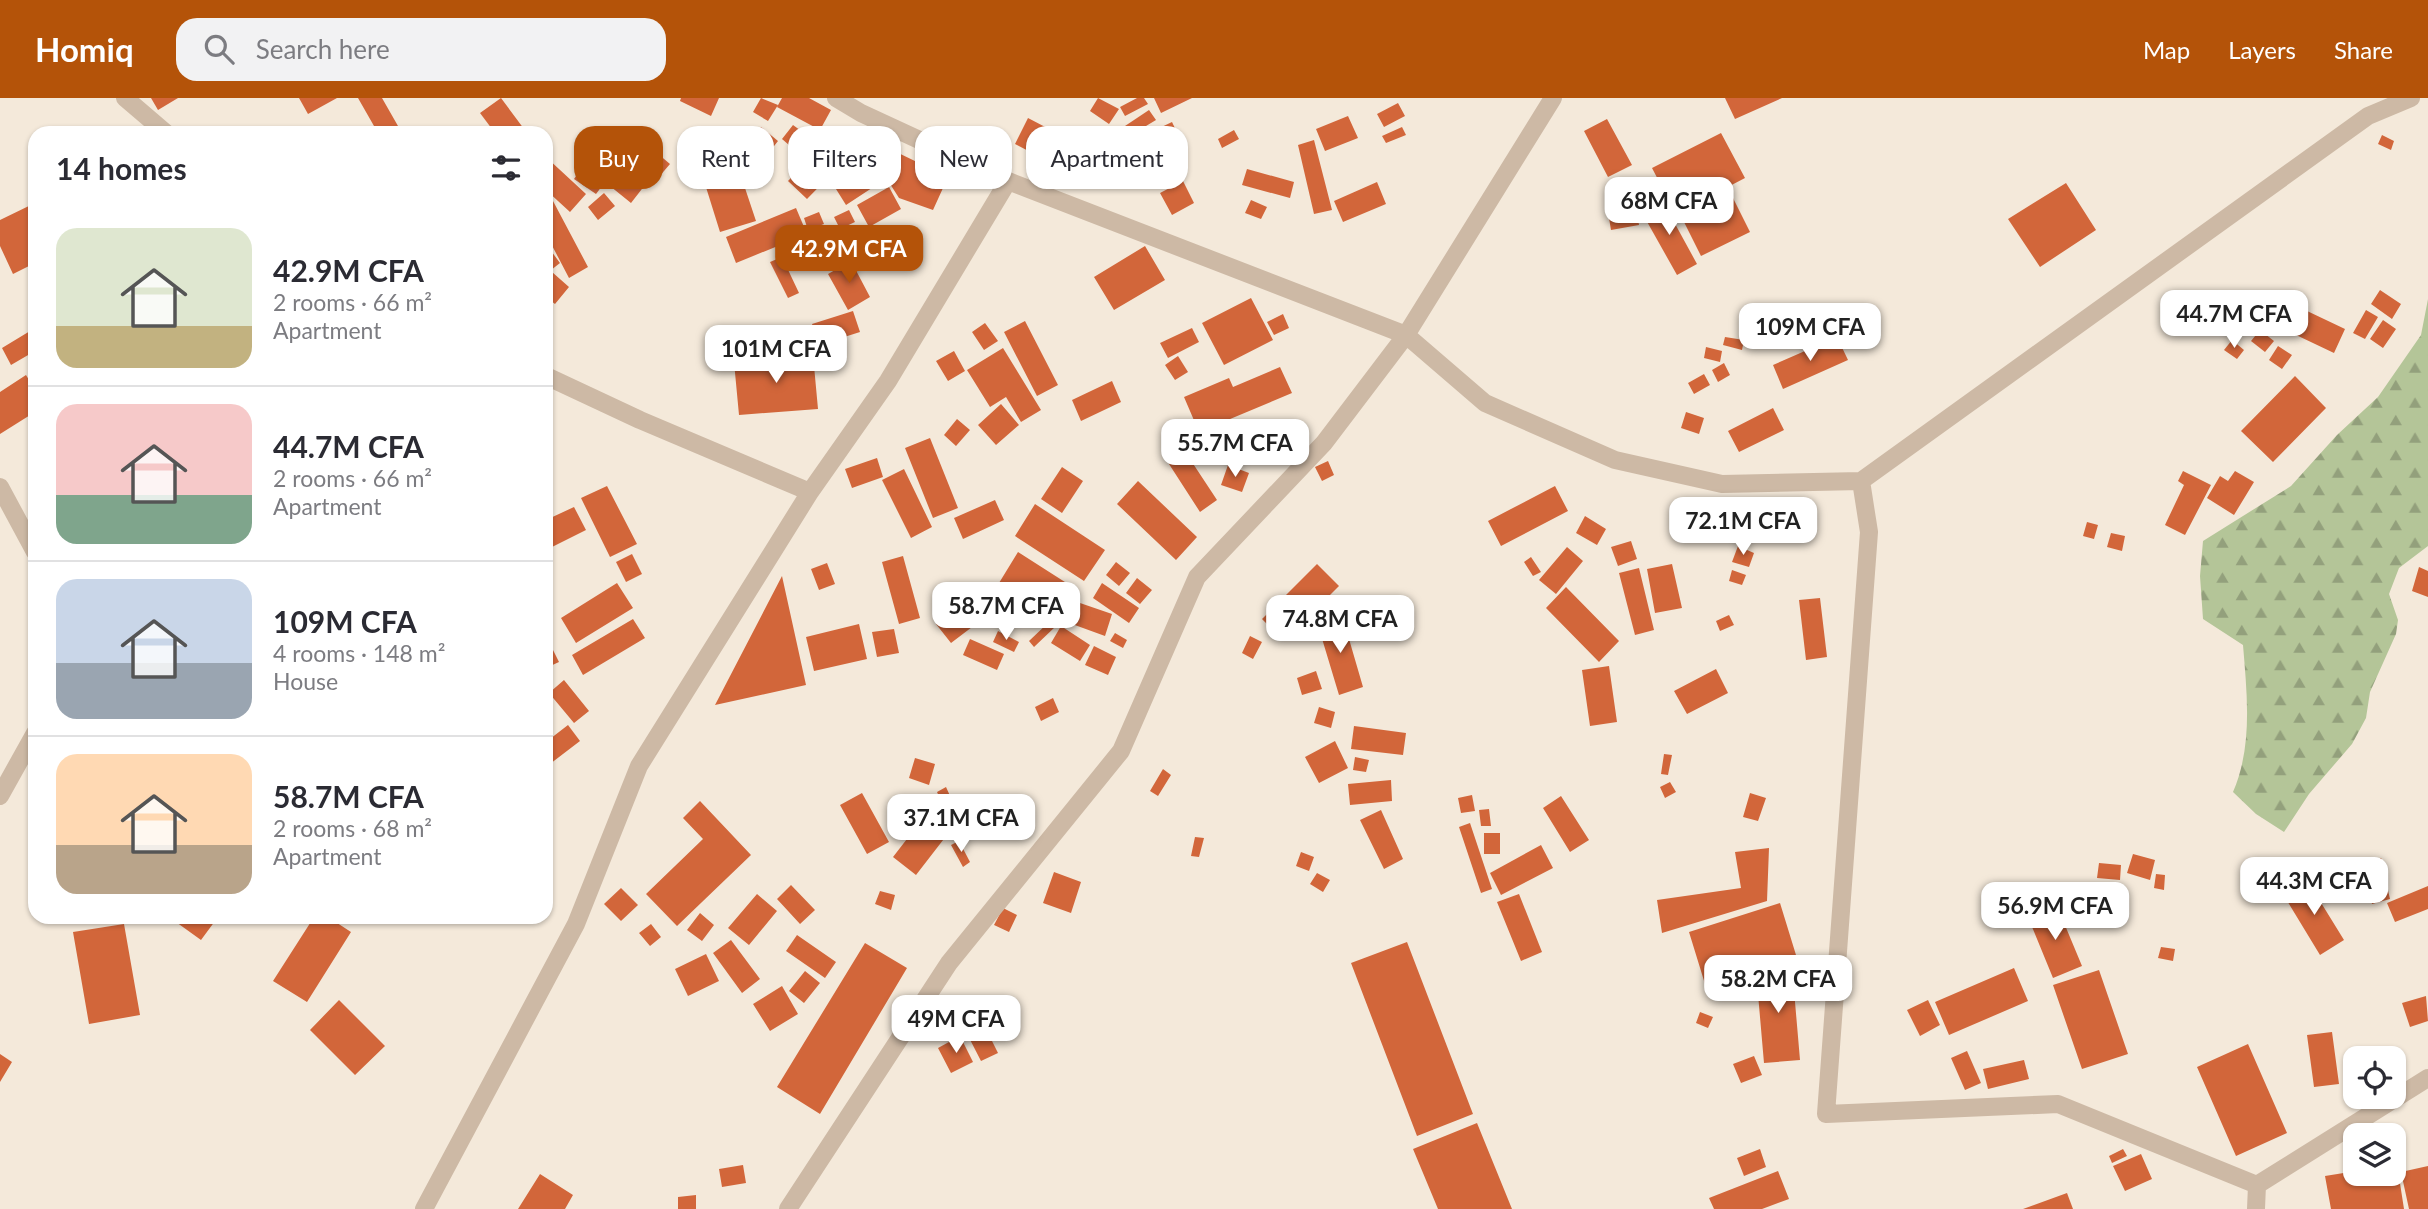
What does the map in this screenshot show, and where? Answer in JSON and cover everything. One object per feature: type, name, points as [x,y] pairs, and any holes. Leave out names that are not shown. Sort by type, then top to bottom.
[{"type":"street","points":[[125,98],[158,126]]},
{"type":"street","points":[[836,98],[915,138]]},
{"type":"street","points":[[788,1209],[949,963],[1121,751],[1197,576],[1324,443],[1406,335],[1553,98]]},
{"type":"street","points":[[1012,183],[1406,335],[1485,403],[1615,460],[1722,484],[1861,481],[2368,116],[2411,98]]},
{"type":"street","points":[[424,1209],[576,924],[639,766],[810,492],[888,381],[1003,189]]},
{"type":"street","points":[[553,379],[640,420],[810,492]]},
{"type":"street","points":[[1861,481],[1869,531],[1826,1114],[2059,1104],[2257,1185]]},
{"type":"street","points":[[0,487],[28,539]]},
{"type":"street","points":[[0,796],[28,746]]},
{"type":"street","points":[[2257,1185],[2428,1079]]},
{"type":"street","points":[[2256,1209],[2257,1185]]},
{"type":"green space","points":[[2428,299],[2428,546],[2399,568],[2389,594],[2398,620],[2396,634],[2370,692],[2366,718],[2352,744],[2309,794],[2284,832],[2256,814],[2233,792],[2244,757],[2246,738],[2247,701],[2243,645],[2203,619],[2200,576],[2203,541],[2291,486],[2337,435],[2378,397],[2421,335]]},
{"type":"building","points":[[151,98],[178,98],[158,110]]},
{"type":"building","points":[[299,98],[337,98],[308,114]]},
{"type":"building","points":[[358,98],[382,98],[398,126],[374,126]]},
{"type":"building","points":[[501,98],[522,126],[490,126],[480,113]]},
{"type":"building","points":[[681,98],[719,98],[711,116],[680,101]]},
{"type":"building","points":[[761,98],[778,105],[768,121],[753,112]]},
{"type":"building","points":[[782,98],[809,98],[831,110],[822,126],[813,126],[777,107]]},
{"type":"building","points":[[1098,98],[1119,109],[1109,124],[1090,111]]},
{"type":"building","points":[[1137,98],[1144,98],[1148,104],[1125,116],[1120,107]]},
{"type":"building","points":[[1154,98],[1192,98],[1161,113]]},
{"type":"building","points":[[1725,98],[1782,98],[1735,119]]},
{"type":"building","points":[[1398,103],[1405,116],[1384,127],[1377,114]]},
{"type":"building","points":[[1149,110],[1156,120],[1146,126],[1125,126]]},
{"type":"building","points":[[1348,116],[1358,138],[1325,151],[1316,129]]},
{"type":"building","points":[[1028,118],[1043,126],[1026,126],[1026,150],[1015,144]]},
{"type":"building","points":[[1607,119],[1632,165],[1608,177],[1584,131]]},
{"type":"building","points":[[1402,127],[1406,135],[1386,143],[1382,136]]},
{"type":"building","points":[[1234,130],[1239,139],[1222,148],[1218,139]]},
{"type":"building","points":[[788,131],[788,144],[782,139]]},
{"type":"building","points":[[1721,133],[1745,178],[1676,214],[1652,168]]},
{"type":"building","points":[[2382,135],[2394,141],[2391,150],[2378,144]]},
{"type":"building","points":[[1314,140],[1332,210],[1314,214],[1298,145]]},
{"type":"building","points":[[901,154],[915,161],[915,189],[943,189],[933,210],[899,198],[893,189],[901,189]]},
{"type":"building","points":[[663,158],[670,164],[663,172]]},
{"type":"building","points":[[553,163],[574,183],[574,189],[581,189],[586,194],[570,212],[553,196]]},
{"type":"building","points":[[1247,169],[1294,182],[1290,198],[1242,185]]},
{"type":"building","points":[[1377,182],[1386,204],[1343,222],[1334,201]]},
{"type":"building","points":[[2066,183],[2096,230],[2040,267],[2008,219]]},
{"type":"building","points":[[614,189],[642,189],[631,203]]},
{"type":"building","points":[[707,189],[745,189],[756,221],[720,232]]},
{"type":"building","points":[[796,189],[817,189],[807,199]]},
{"type":"building","points":[[836,189],[870,189],[846,205]]},
{"type":"building","points":[[890,189],[901,209],[869,227],[857,205]]},
{"type":"building","points":[[1168,189],[1187,189],[1194,203],[1172,215],[1160,193]]},
{"type":"building","points":[[1730,192],[1750,232],[1701,256],[1681,216]]},
{"type":"building","points":[[604,193],[615,206],[598,220],[588,207]]},
{"type":"building","points":[[1251,200],[1267,207],[1261,219],[1245,213]]},
{"type":"building","points":[[1662,200],[1697,264],[1677,275],[1641,211]]},
{"type":"building","points":[[553,201],[588,267],[569,278],[553,247]]},
{"type":"building","points":[[1635,201],[1639,225],[1611,230],[1607,206]]},
{"type":"building","points":[[28,206],[28,266],[13,274],[0,246],[0,220]]},
{"type":"building","points":[[796,208],[807,234],[736,263],[726,237]]},
{"type":"building","points":[[849,210],[855,222],[840,229],[834,217]]},
{"type":"building","points":[[819,212],[824,224],[808,230],[804,218]]},
{"type":"building","points":[[863,226],[883,257],[867,266],[847,236]]},
{"type":"building","points":[[1145,246],[1165,280],[1114,310],[1094,277]]},
{"type":"building","points":[[831,247],[836,261],[824,265],[820,251]]},
{"type":"building","points":[[553,254],[560,263],[553,268]]},
{"type":"building","points":[[782,257],[799,293],[788,298],[770,262]]},
{"type":"building","points":[[851,261],[870,297],[848,310],[828,274]]},
{"type":"building","points":[[553,273],[569,287],[555,304],[553,302]]},
{"type":"building","points":[[2380,290],[2401,304],[2392,319],[2371,304]]},
{"type":"building","points":[[2237,295],[2242,304],[2218,318],[2213,309]]},
{"type":"building","points":[[1251,298],[1273,340],[1224,365],[1202,323]]},
{"type":"building","points":[[2305,310],[2345,329],[2334,353],[2294,334]]},
{"type":"building","points":[[2366,310],[2378,317],[2365,339],[2353,333]]},
{"type":"building","points":[[853,311],[860,332],[819,345],[812,324]]},
{"type":"building","points":[[2245,312],[2256,320],[2248,332],[2237,324]]},
{"type":"building","points":[[1283,314],[1289,328],[1274,335],[1267,322]]},
{"type":"building","points":[[2383,320],[2396,329],[2383,348],[2370,339]]},
{"type":"building","points":[[1025,321],[1058,385],[1037,396],[1004,332]]},
{"type":"building","points":[[985,323],[998,341],[984,350],[972,332]]},
{"type":"building","points":[[1192,328],[1199,342],[1168,358],[1160,343]]},
{"type":"building","points":[[2260,330],[2274,341],[2265,352],[2251,341]]},
{"type":"building","points":[[28,332],[28,355],[11,365],[2,348]]},
{"type":"building","points":[[1725,337],[1744,340],[1742,350],[1723,345]]},
{"type":"building","points":[[1837,337],[1848,360],[1783,389],[1773,365]]},
{"type":"building","points":[[2232,340],[2244,350],[2237,359],[2224,350]]},
{"type":"building","points":[[2278,346],[2292,355],[2282,369],[2269,360]]},
{"type":"building","points":[[1706,347],[1722,351],[1720,362],[1704,358]]},
{"type":"building","points":[[1003,348],[1041,410],[1021,422],[1006,397],[990,407],[967,370]]},
{"type":"building","points":[[954,351],[965,371],[948,381],[936,361]]},
{"type":"building","points":[[813,355],[818,409],[739,415],[734,362]]},
{"type":"building","points":[[1178,356],[1188,372],[1175,380],[1165,365]]},
{"type":"building","points":[[1724,363],[1730,375],[1718,382],[1712,370]]},
{"type":"building","points":[[1280,367],[1292,393],[1199,432],[1184,397],[1229,378],[1233,387]]},
{"type":"building","points":[[1704,374],[1710,385],[1694,394],[1688,383]]},
{"type":"building","points":[[26,375],[28,378],[28,416],[0,434],[0,392]]},
{"type":"building","points":[[2295,376],[2326,408],[2273,462],[2241,431]]},
{"type":"building","points":[[1112,381],[1121,402],[1081,421],[1072,400]]},
{"type":"building","points":[[1001,404],[1019,425],[996,445],[978,425]]},
{"type":"building","points":[[1773,408],[1784,430],[1739,452],[1728,431]]},
{"type":"building","points":[[1686,412],[1704,418],[1699,434],[1681,428]]},
{"type":"building","points":[[957,419],[970,430],[956,446],[944,435]]},
{"type":"building","points":[[1212,429],[1223,446],[1204,457],[1193,440]]},
{"type":"building","points":[[930,438],[958,508],[933,518],[905,448]]},
{"type":"building","points":[[1186,453],[1217,500],[1200,512],[1169,464]]},
{"type":"building","points":[[877,458],[883,477],[852,488],[845,469]]},
{"type":"building","points":[[1328,461],[1334,475],[1322,481],[1315,467]]},
{"type":"building","points":[[1228,465],[1249,473],[1242,492],[1221,485]]},
{"type":"building","points":[[1062,467],[1083,481],[1062,513],[1041,499]]},
{"type":"building","points":[[904,469],[932,527],[911,538],[882,480]]},
{"type":"building","points":[[2183,471],[2211,485],[2185,535],[2165,525],[2184,485],[2178,481]]},
{"type":"building","points":[[2235,471],[2254,482],[2234,515],[2207,498],[2220,476],[2228,481]]},
{"type":"building","points":[[1138,481],[1197,537],[1176,560],[1117,504]]},
{"type":"building","points":[[607,486],[637,544],[610,557],[581,498]]},
{"type":"building","points":[[1555,486],[1568,511],[1501,546],[1488,521]]},
{"type":"building","points":[[995,500],[1004,520],[963,539],[954,518]]},
{"type":"building","points":[[1035,504],[1105,550],[1084,581],[1015,536]]},
{"type":"building","points":[[574,507],[586,530],[553,546],[553,517]]},
{"type":"building","points":[[1585,516],[1606,529],[1597,545],[1576,533]]},
{"type":"building","points":[[2087,522],[2098,525],[2094,539],[2083,536]]},
{"type":"building","points":[[2111,533],[2125,536],[2122,551],[2107,547]]},
{"type":"building","points":[[1631,541],[1637,559],[1618,566],[1611,547]]},
{"type":"building","points":[[1738,546],[1754,553],[1749,567],[1732,562]]},
{"type":"building","points":[[1567,547],[1583,561],[1556,594],[1539,580]]},
{"type":"building","points":[[1018,552],[1079,591],[1059,622],[999,583]]},
{"type":"building","points":[[632,554],[642,574],[626,582],[616,562]]},
{"type":"building","points":[[903,556],[920,618],[899,624],[882,562]]},
{"type":"building","points":[[1531,557],[1541,572],[1533,576],[1524,562]]},
{"type":"building","points":[[1116,562],[1130,573],[1119,586],[1106,575]]},
{"type":"building","points":[[827,563],[835,584],[819,590],[811,569]]},
{"type":"building","points":[[1317,564],[1339,586],[1284,641],[1262,619]]},
{"type":"building","points":[[1672,564],[1682,608],[1655,613],[1647,569]]},
{"type":"building","points":[[2419,567],[2428,571],[2428,597],[2412,591]]},
{"type":"building","points":[[1639,568],[1654,630],[1635,635],[1619,573]]},
{"type":"building","points":[[1732,570],[1746,575],[1742,585],[1729,581]]},
{"type":"building","points":[[782,576],[806,685],[715,705]]},
{"type":"building","points":[[1137,578],[1152,590],[1140,604],[1126,593]]},
{"type":"building","points":[[617,583],[633,608],[576,643],[561,618]]},
{"type":"building","points":[[990,583],[1005,602],[951,643],[936,624]]},
{"type":"building","points":[[1102,583],[1139,608],[1129,623],[1093,598]]},
{"type":"building","points":[[1566,587],[1619,641],[1599,662],[1546,608]]},
{"type":"building","points":[[1820,598],[1827,657],[1806,660],[1799,600]]},
{"type":"building","points":[[1080,603],[1112,614],[1105,636],[1072,624]]},
{"type":"building","points":[[1342,615],[1363,687],[1339,695],[1317,622]]},
{"type":"building","points":[[1729,615],[1734,625],[1720,631],[1716,621]]},
{"type":"building","points":[[633,619],[645,638],[583,675],[572,655]]},
{"type":"building","points":[[1050,621],[1055,627],[1034,647],[1029,641]]},
{"type":"building","points":[[859,624],[867,659],[814,671],[806,637]]},
{"type":"building","points":[[1061,626],[1090,645],[1080,661],[1051,643]]},
{"type":"building","points":[[894,629],[899,653],[877,657],[872,632]]},
{"type":"building","points":[[998,631],[1019,642],[1014,652],[993,642]]},
{"type":"building","points":[[1115,633],[1127,640],[1123,648],[1110,641]]},
{"type":"building","points":[[1250,636],[1262,642],[1253,659],[1242,653]]},
{"type":"building","points":[[970,639],[1004,654],[997,670],[963,655]]},
{"type":"building","points":[[1094,646],[1116,657],[1108,675],[1085,665]]},
{"type":"building","points":[[553,650],[559,662],[553,665]]},
{"type":"building","points":[[1609,666],[1617,722],[1590,726],[1582,670]]},
{"type":"building","points":[[1716,669],[1728,693],[1687,714],[1674,691]]},
{"type":"building","points":[[1316,671],[1322,689],[1302,695],[1297,678]]},
{"type":"building","points":[[564,680],[589,711],[574,723],[553,698],[553,690]]},
{"type":"building","points":[[1053,698],[1059,712],[1041,721],[1035,707]]},
{"type":"building","points":[[1319,707],[1335,712],[1331,728],[1314,723]]},
{"type":"building","points":[[568,725],[580,741],[553,762],[553,737]]},
{"type":"building","points":[[1354,726],[1406,733],[1403,755],[1351,749]]},
{"type":"building","points":[[1335,741],[1348,768],[1319,783],[1305,757]]},
{"type":"building","points":[[1664,754],[1672,755],[1668,775],[1661,774]]},
{"type":"building","points":[[1355,757],[1369,760],[1366,772],[1353,770]]},
{"type":"building","points":[[915,758],[935,764],[929,785],[909,778]]},
{"type":"building","points":[[1163,769],[1171,775],[1158,796],[1150,791]]},
{"type":"building","points":[[1391,780],[1392,801],[1350,805],[1348,784]]},
{"type":"building","points":[[1670,782],[1676,792],[1665,798],[1660,787]]},
{"type":"building","points":[[946,787],[951,798],[942,803],[937,792]]},
{"type":"building","points":[[862,793],[889,842],[867,854],[840,805]]},
{"type":"building","points":[[1750,793],[1766,798],[1758,821],[1743,817]]},
{"type":"building","points":[[1472,795],[1475,811],[1461,813],[1458,798]]},
{"type":"building","points":[[1561,796],[1589,840],[1570,852],[1543,808]]},
{"type":"building","points":[[700,801],[751,855],[677,926],[646,894],[703,839],[683,818]]},
{"type":"building","points":[[934,804],[957,822],[916,875],[893,857]]},
{"type":"building","points":[[1489,809],[1491,826],[1481,826],[1479,810]]},
{"type":"building","points":[[1381,810],[1403,859],[1384,869],[1360,820]]},
{"type":"building","points":[[1470,823],[1492,889],[1481,893],[1459,827]]},
{"type":"building","points":[[1484,833],[1500,833],[1500,854],[1484,854]]},
{"type":"building","points":[[1195,837],[1204,838],[1199,857],[1191,856]]},
{"type":"building","points":[[959,841],[970,862],[963,867],[951,845]]},
{"type":"building","points":[[1541,845],[1553,868],[1501,895],[1490,873]]},
{"type":"building","points":[[1769,848],[1767,901],[1662,933],[1657,900],[1741,888],[1735,852]]},
{"type":"building","points":[[1301,852],[1314,857],[1309,871],[1296,866]]},
{"type":"building","points":[[2133,854],[2155,860],[2150,880],[2127,873]]},
{"type":"building","points":[[2381,858],[2385,866],[2371,871],[2368,863]]},
{"type":"building","points":[[2099,863],[2121,865],[2120,880],[2097,878]]},
{"type":"building","points":[[1054,872],[1081,882],[1071,913],[1043,903]]},
{"type":"building","points":[[1317,873],[1330,880],[1323,892],[1310,884]]},
{"type":"building","points":[[2384,873],[2390,899],[2372,904],[2366,878]]},
{"type":"building","points":[[2156,874],[2165,875],[2164,890],[2154,888]]},
{"type":"building","points":[[2307,880],[2344,940],[2320,955],[2283,894]]},
{"type":"building","points":[[791,885],[815,910],[800,924],[777,899]]},
{"type":"building","points":[[2428,886],[2428,909],[2395,922],[2387,903]]},
{"type":"building","points":[[621,888],[638,905],[621,921],[604,904]]},
{"type":"building","points":[[880,891],[895,895],[891,910],[875,904]]},
{"type":"building","points":[[757,894],[777,911],[749,945],[728,928]]},
{"type":"building","points":[[1519,894],[1542,952],[1521,961],[1497,902]]},
{"type":"building","points":[[1780,903],[1796,955],[1705,984],[1689,932]]},
{"type":"building","points":[[2057,906],[2082,966],[2053,978],[2028,917]]},
{"type":"building","points":[[1003,908],[1017,915],[1009,932],[994,925]]},
{"type":"building","points":[[700,913],[714,925],[702,941],[687,930]]},
{"type":"building","points":[[124,924],[140,1015],[89,1024],[73,932]]},
{"type":"building","points":[[179,924],[213,924],[201,940]]},
{"type":"building","points":[[310,924],[339,924],[351,932],[307,1002],[273,981]]},
{"type":"building","points":[[651,924],[661,937],[650,946],[639,933]]},
{"type":"building","points":[[797,935],[836,962],[825,978],[786,951]]},
{"type":"building","points":[[731,940],[760,979],[742,993],[713,953]]},
{"type":"building","points":[[1407,942],[1473,1114],[1417,1136],[1351,963]]},
{"type":"building","points":[[865,943],[907,968],[820,1114],[777,1087]]},
{"type":"building","points":[[2161,947],[2175,949],[2173,961],[2158,958]]},
{"type":"building","points":[[706,954],[719,981],[688,996],[675,969]]},
{"type":"building","points":[[1792,967],[1800,1060],[1764,1063],[1756,971]]},
{"type":"building","points":[[2014,968],[2028,1001],[1949,1035],[1935,1002]]},
{"type":"building","points":[[2099,970],[2128,1054],[2082,1069],[2053,985]]},
{"type":"building","points":[[805,971],[820,983],[804,1003],[789,991]]},
{"type":"building","points":[[782,986],[798,1014],[770,1031],[753,1004]]},
{"type":"building","points":[[2426,996],[2428,1021],[2410,1027],[2402,1003]]},
{"type":"building","points":[[339,1000],[385,1046],[355,1075],[310,1030]]},
{"type":"building","points":[[1928,1000],[1940,1025],[1920,1036],[1907,1010]]},
{"type":"building","points":[[1700,1012],[1713,1017],[1708,1028],[1696,1023]]},
{"type":"building","points":[[954,1015],[961,1030],[950,1034],[943,1020]]},
{"type":"building","points":[[979,1015],[998,1053],[981,1061],[962,1024]]},
{"type":"building","points":[[2332,1032],[2339,1084],[2314,1087],[2307,1035]]},
{"type":"building","points":[[960,1036],[973,1062],[951,1073],[938,1048]]},
{"type":"building","points":[[2248,1044],[2287,1133],[2236,1156],[2197,1067]]},
{"type":"building","points":[[1967,1051],[1981,1083],[1965,1090],[1951,1058]]},
{"type":"building","points":[[0,1054],[12,1062],[0,1082]]},
{"type":"building","points":[[1754,1056],[1762,1075],[1741,1083],[1733,1064]]},
{"type":"building","points":[[2024,1060],[2029,1079],[1988,1089],[1983,1069]]},
{"type":"building","points":[[1477,1123],[1512,1209],[1438,1209],[1413,1149]]},
{"type":"building","points":[[1760,1149],[1766,1167],[1744,1176],[1737,1158]]},
{"type":"building","points":[[2123,1149],[2127,1156],[2112,1163],[2109,1156]]},
{"type":"building","points":[[2141,1154],[2152,1179],[2125,1191],[2113,1166]]},
{"type":"building","points":[[743,1165],[746,1183],[722,1187],[719,1169]]},
{"type":"building","points":[[2428,1166],[2428,1209],[2409,1209],[2404,1186],[2406,1171]]},
{"type":"building","points":[[1778,1171],[1789,1199],[1762,1209],[1714,1209],[1709,1198]]},
{"type":"building","points":[[2343,1173],[2343,1186],[2400,1186],[2404,1209],[2331,1209],[2325,1176]]},
{"type":"building","points":[[540,1174],[573,1195],[565,1209],[518,1209]]},
{"type":"building","points":[[2067,1193],[2073,1209],[2023,1209]]},
{"type":"building","points":[[696,1195],[696,1209],[678,1209],[678,1197]]}]
